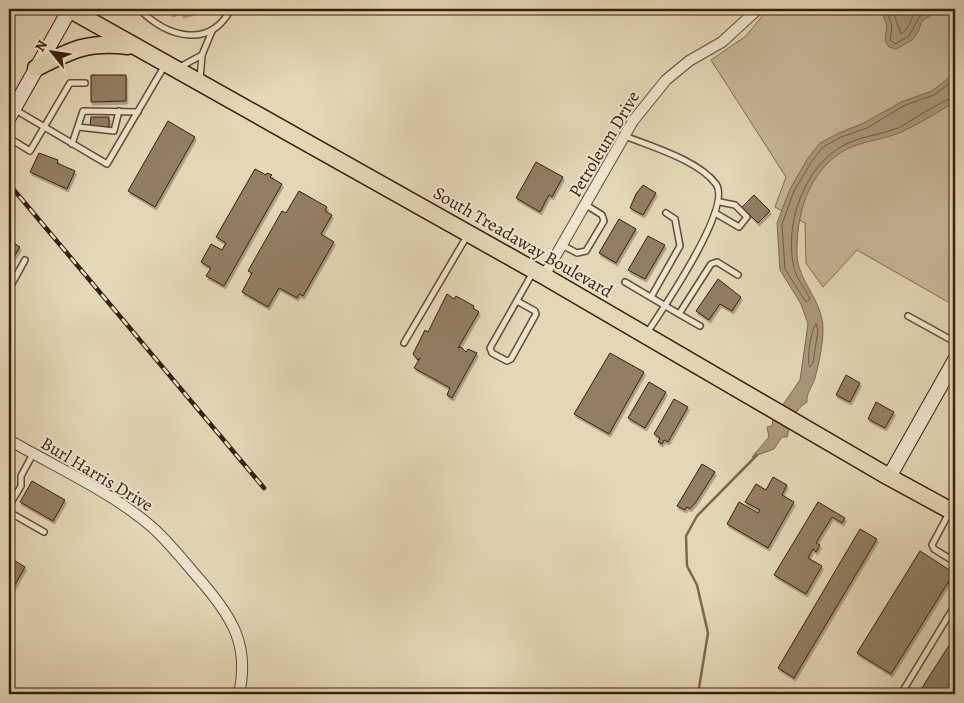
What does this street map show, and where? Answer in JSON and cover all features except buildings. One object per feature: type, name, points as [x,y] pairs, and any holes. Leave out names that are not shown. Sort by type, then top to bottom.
[{"type":"main road","name":"South Treadaway Boulevard","points":[[69,9],[539,274],[889,477],[953,511]]},
{"type":"main road","points":[[36,68],[73,49],[104,43],[136,46]]},
{"type":"street","points":[[11,113],[69,9]]},
{"type":"street","name":"Petroleum Drive","points":[[539,274],[562,245],[639,114],[666,80],[689,61],[722,42],[758,9]]},
{"type":"street","points":[[889,477],[955,360]]},
{"type":"street","name":"Burl Harris Drive","points":[[9,440],[126,508],[153,528],[181,558],[219,602],[236,631],[242,669],[239,694]]},
{"type":"lane","points":[[139,9],[180,36],[212,31],[221,25],[231,9]]},
{"type":"lane","points":[[200,82],[202,55],[212,31]]},
{"type":"lane","points":[[11,113],[45,127],[107,164],[138,112],[171,66],[202,55]]},
{"type":"lane","points":[[9,138],[30,151],[70,84],[85,83]]},
{"type":"lane","points":[[72,144],[83,111],[138,112]]},
{"type":"lane","points":[[78,127],[114,131],[119,111]]},
{"type":"lane","points":[[625,136],[688,161],[716,183],[720,192],[720,202],[699,250],[646,336]]},
{"type":"lane","points":[[715,213],[739,228],[747,217],[735,206],[720,202]]},
{"type":"lane","points":[[562,245],[576,253],[586,251],[604,221],[602,215],[586,205]]},
{"type":"lane","points":[[650,298],[680,246],[675,219],[666,213]]},
{"type":"lane","points":[[404,343],[468,234]]},
{"type":"lane","points":[[9,289],[11,281],[25,260]]},
{"type":"lane","points":[[679,314],[711,264],[716,262],[738,275]]},
{"type":"lane","points":[[517,301],[535,311],[536,314],[511,359],[507,361],[492,353],[490,348],[517,301],[539,274]]},
{"type":"lane","points":[[625,282],[700,326]]},
{"type":"lane","points":[[908,316],[955,342]]},
{"type":"lane","points":[[9,506],[20,486],[20,476],[33,454]]},
{"type":"lane","points":[[953,511],[932,545],[934,549],[955,562]]},
{"type":"lane","points":[[9,512],[44,532]]},
{"type":"lane","points":[[901,694],[955,605]]},
{"type":"shaded area","points":[[768,9],[955,9],[955,306],[857,250],[823,287],[806,263],[805,223],[775,207],[786,177],[711,60],[746,36]]},
{"type":"water","points":[[881,9],[941,9],[922,21],[918,32],[912,40],[896,49],[889,47],[885,40],[887,26]]},
{"type":"water","points":[[955,73],[955,102],[899,133],[845,150],[832,159],[813,182],[802,210],[797,240],[797,255],[801,274],[815,300],[822,319],[822,341],[818,366],[807,402],[796,413],[791,422],[787,437],[782,437],[774,449],[752,457],[769,437],[767,427],[772,426],[773,419],[800,380],[808,324],[801,304],[780,270],[777,223],[790,189],[808,158],[820,143],[864,123],[901,102],[932,91]]},
{"type":"waterway","points":[[698,694],[708,633],[697,585],[687,566],[686,536],[697,516],[757,455]]},
{"type":"railway","points":[[9,184],[264,488]]}]
